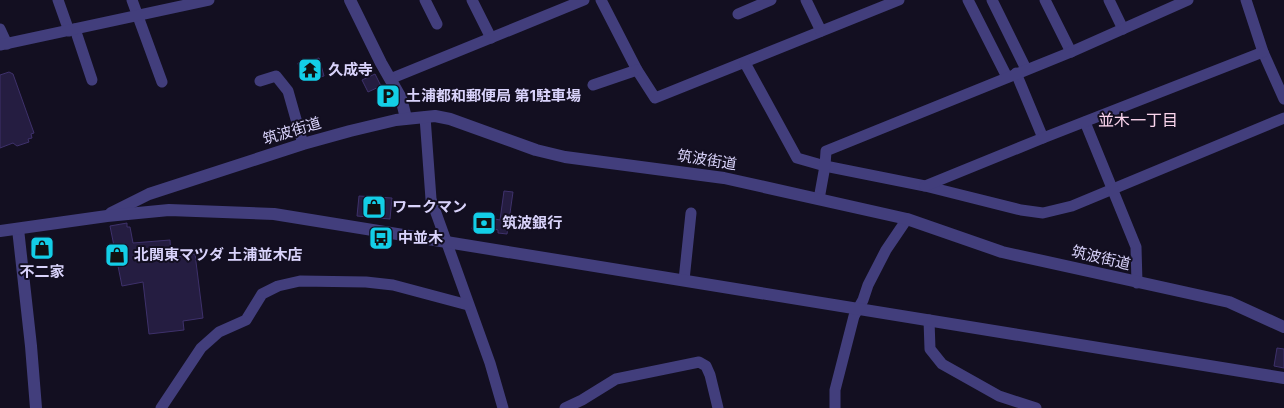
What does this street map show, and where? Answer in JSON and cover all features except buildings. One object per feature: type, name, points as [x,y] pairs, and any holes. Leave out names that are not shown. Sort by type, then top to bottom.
[{"type":"street","points":[[58,0],[92,80]]},
{"type":"street","points":[[132,0],[162,82]]},
{"type":"street","points":[[0,29],[3,44],[208,0]]},
{"type":"street","points":[[350,0],[404,105],[406,118]]},
{"type":"street","points":[[425,0],[437,24]]},
{"type":"street","points":[[472,0],[491,38]]},
{"type":"street","points":[[390,79],[584,0]]},
{"type":"street","points":[[600,0],[655,98],[745,63],[821,30],[871,5],[898,0]]},
{"type":"street","points":[[738,14],[771,0]]},
{"type":"street","points":[[806,0],[821,30]]},
{"type":"street","points":[[968,0],[1017,73]]},
{"type":"street","points":[[992,0],[1017,73],[1043,138]]},
{"type":"street","points":[[1045,0],[1071,52]]},
{"type":"street","points":[[1109,0],[1123,29]]},
{"type":"street","points":[[819,199],[826,151],[1071,52],[1188,0]]},
{"type":"street","points":[[1246,0],[1263,52],[1284,99]]},
{"type":"street","points":[[925,186],[1263,52]]},
{"type":"street","points":[[745,63],[796,158],[825,166],[925,186],[1021,210],[1043,213],[1072,206],[1284,118]]},
{"type":"street","points":[[593,86],[638,70]]},
{"type":"street","points":[[260,81],[276,76],[288,91],[303,144]]},
{"type":"street","points":[[425,117],[431,198],[490,363],[503,408]]},
{"type":"street","name":"筑波街道","points":[[107,216],[116,209],[167,188],[303,144],[406,118],[450,119],[536,150],[565,157],[724,178],[907,219],[1002,252],[1229,302],[1284,327]]},
{"type":"street","points":[[1085,122],[1136,247],[1137,282]]},
{"type":"street","points":[[167,188],[166,198],[169,210]]},
{"type":"street","points":[[135,212],[136,203],[140,198]]},
{"type":"street","points":[[0,231],[135,212],[169,210],[274,214],[1284,378]]},
{"type":"street","points":[[684,280],[691,213]]},
{"type":"street","points":[[835,408],[835,390],[854,316],[886,250],[907,219]]},
{"type":"street","points":[[18,229],[36,408]]},
{"type":"street","points":[[162,408],[202,348],[219,332],[246,320],[262,294],[278,286],[300,281],[366,282],[393,285],[468,305]]},
{"type":"street","points":[[929,320],[930,349],[942,364],[999,396],[1036,408]]},
{"type":"street","points":[[565,408],[616,379],[698,362],[706,366],[710,375],[718,408]]},
{"type":"place","name":"久成寺","points":[[310,70]]},
{"type":"place","name":"土浦都和郵便局 第1駐車場","points":[[388,96]]},
{"type":"place","name":"ワークマン","points":[[374,207]]},
{"type":"place","name":"筑波銀行","points":[[484,223]]},
{"type":"place","name":"中並木","points":[[381,238]]},
{"type":"place","name":"不二家","points":[[42,248]]},
{"type":"place","name":"北関東マツダ 土浦並木店","points":[[117,255]]},
{"type":"district","name":"並木一丁目","points":[[1138,120]]}]
